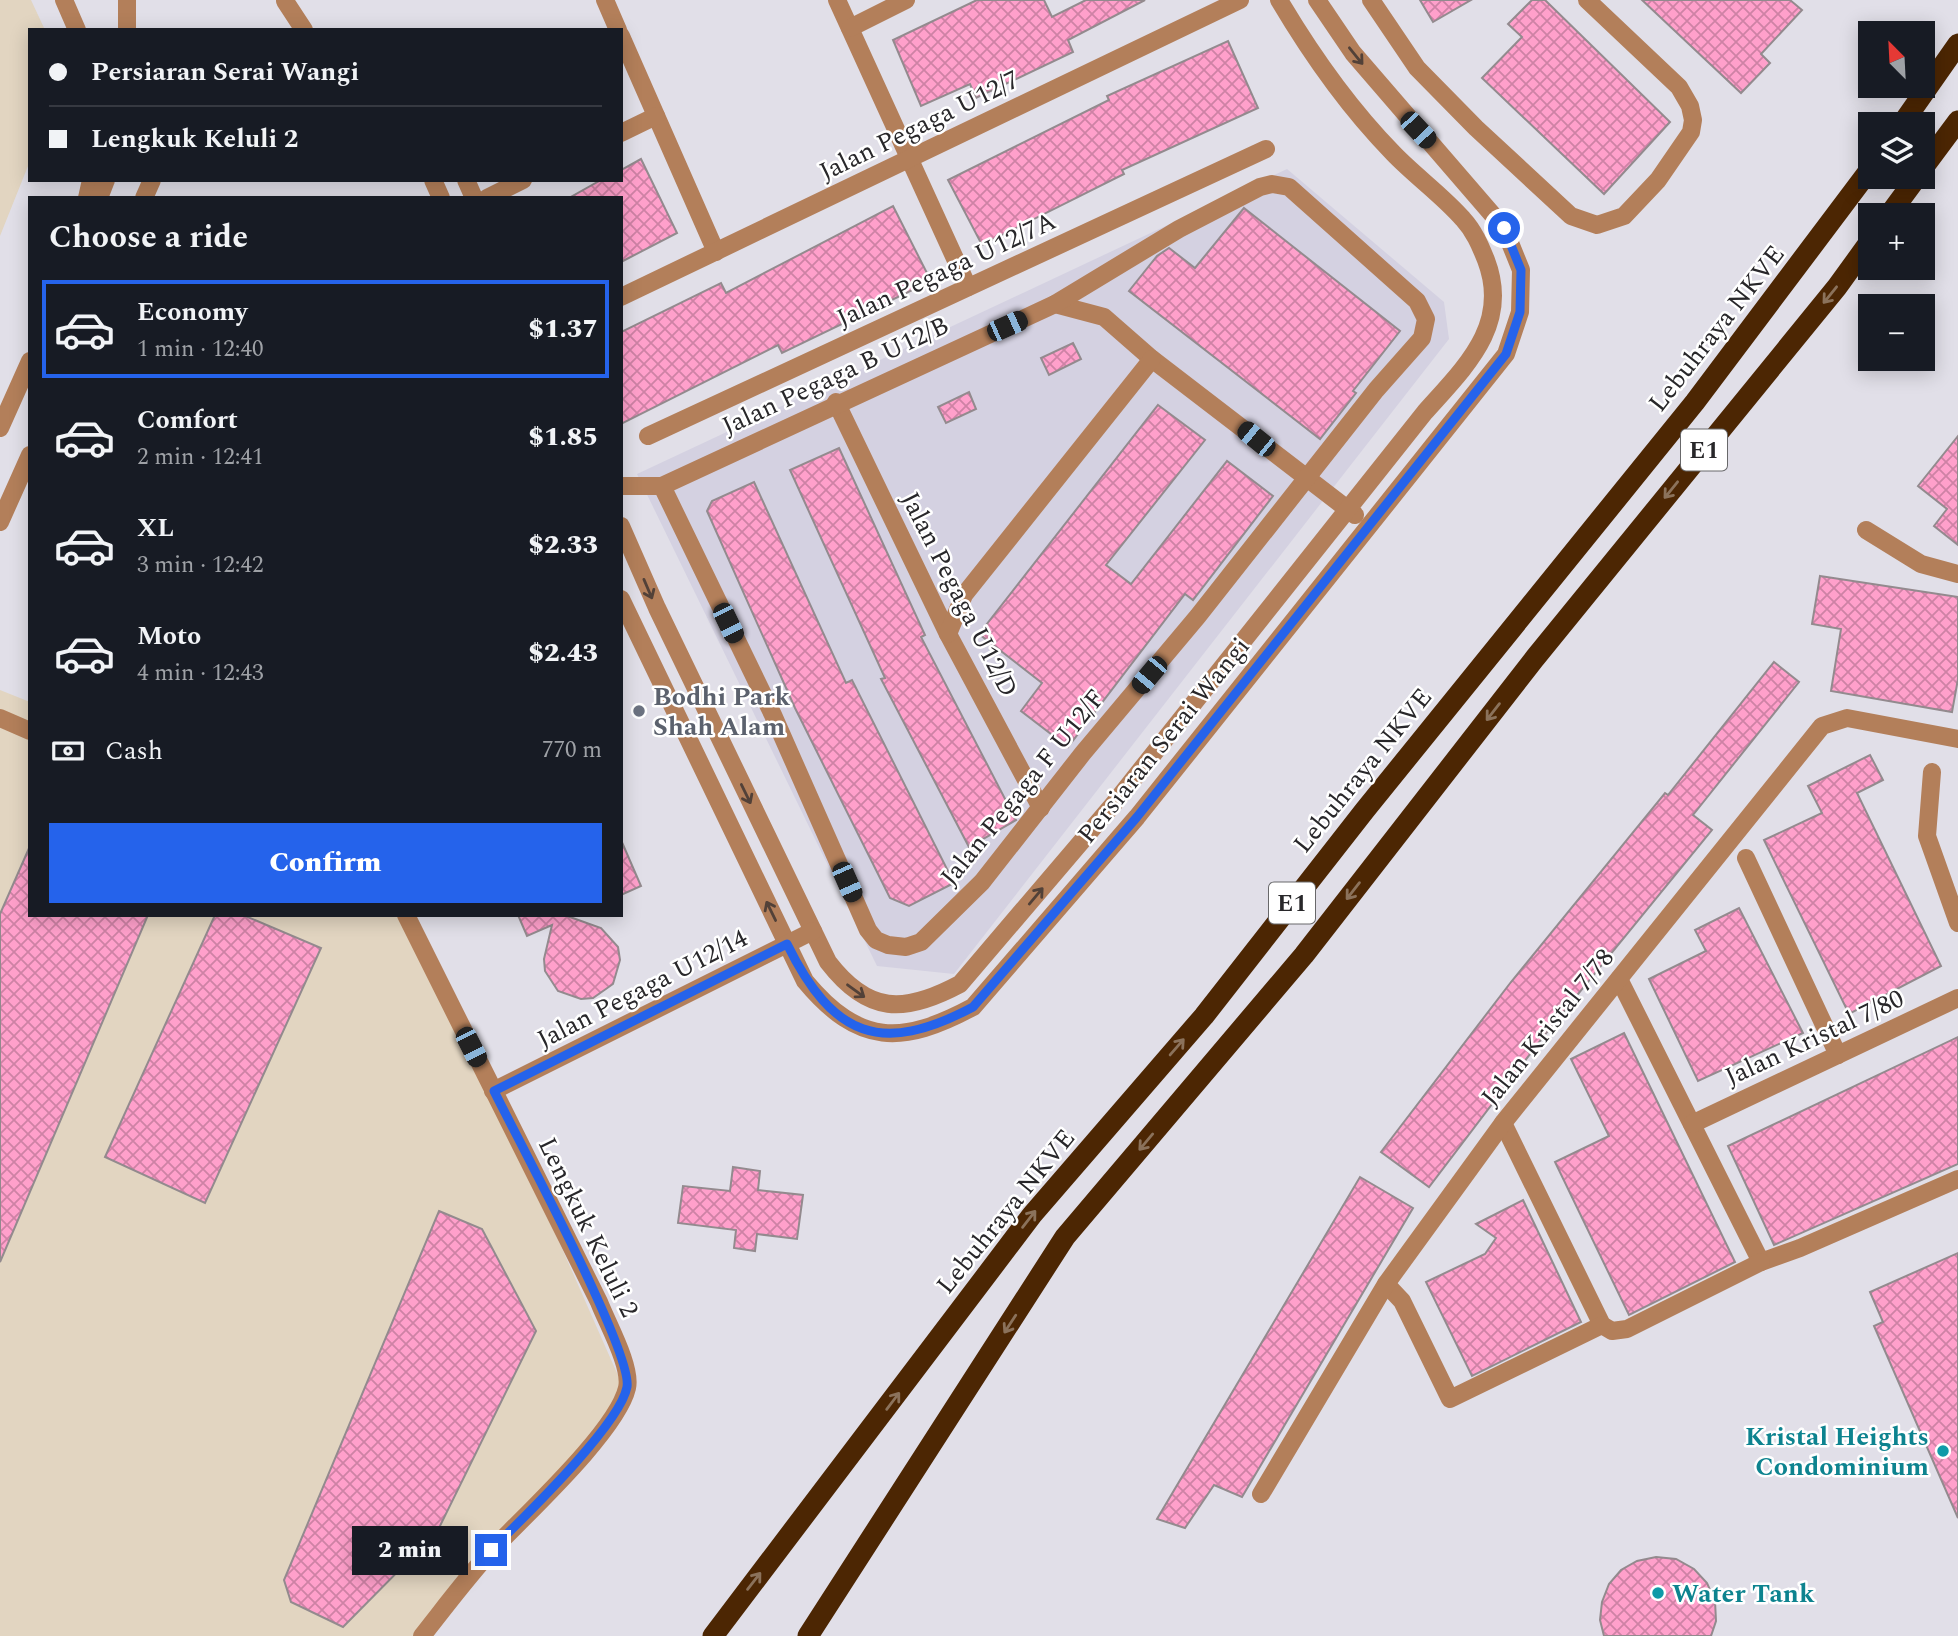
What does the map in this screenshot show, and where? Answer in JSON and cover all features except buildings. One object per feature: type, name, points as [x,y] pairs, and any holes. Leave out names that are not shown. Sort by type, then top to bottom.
[{"type":"highway","points":[[1910,112],[1958,44]]},
{"type":"highway","points":[[1935,152],[1958,121]]},
{"type":"highway","name":"Lebuhraya NKVE","points":[[713,1636],[1032,1215],[1204,1016],[1365,810],[1695,402],[1858,186]]},
{"type":"highway","name":"E1","points":[[808,1636],[1065,1237],[1304,955],[1535,658],[1858,257]]},
{"type":"street","points":[[64,0],[76,28]]},
{"type":"street","points":[[127,0],[127,28]]},
{"type":"street","points":[[605,0],[617,28]]},
{"type":"street","points":[[837,0],[968,287]]},
{"type":"street","points":[[849,28],[906,0]]},
{"type":"street","name":"Jalan Pegaga U12/7","points":[[623,296],[1240,0]]},
{"type":"street","name":"Persiaran Serai Wangi","points":[[623,531],[657,608],[828,962],[844,983],[863,998],[905,1004],[931,999],[960,984],[1116,801],[1346,509],[1462,370],[1483,340],[1493,312],[1494,280],[1479,242],[1463,219],[1392,153],[1326,72],[1279,0]]},
{"type":"street","name":"Persiaran Serai Wangi","points":[[623,603],[805,981],[822,1001],[839,1016],[869,1032],[910,1032],[937,1026],[973,1007],[1137,817],[1506,354],[1520,312],[1521,270],[1504,228],[1353,53],[1317,0]]},
{"type":"street","points":[[1371,0],[1417,68],[1476,128],[1571,216],[1597,225],[1612,223],[1624,216],[1658,180],[1691,132],[1693,120],[1690,106],[1679,87],[1587,0]]},
{"type":"street","points":[[284,1],[285,28]]},
{"type":"street","points":[[284,1],[303,28]]},
{"type":"street","points":[[623,41],[716,252]]},
{"type":"street","points":[[623,132],[656,116]]},
{"type":"street","name":"Jalan Pegaga U12/7A","points":[[648,436],[1266,149]]},
{"type":"street","points":[[491,196],[519,182]]},
{"type":"street","name":"Jalan Pegaga B U12/B","points":[[623,486],[662,486],[836,402],[1055,304],[1178,229],[1260,187],[1281,184],[1289,187],[1417,301],[1426,318]]},
{"type":"street","points":[[1055,304],[1104,317],[1152,359],[1368,525]]},
{"type":"street","name":"Jalan Pegaga F U12/F","points":[[662,486],[773,715],[868,930],[876,940],[906,947],[921,942],[937,930],[982,882],[1198,616],[1376,390],[1422,338],[1426,318]]},
{"type":"street","points":[[948,634],[964,594],[1152,359]]},
{"type":"street","points":[[0,428],[28,365]]},
{"type":"street","name":"Jalan Pegaga U12/D","points":[[836,402],[948,634],[1041,808]]},
{"type":"street","points":[[0,522],[28,459]]},
{"type":"street","points":[[1866,530],[1922,564],[1958,575]]},
{"type":"street","points":[[0,718],[28,730]]},
{"type":"street","name":"Jalan Kristal 7/78","points":[[1261,1494],[1386,1284],[1503,1123],[1822,726],[1847,718],[1958,738]]},
{"type":"street","points":[[1932,772],[1927,836],[1958,923]]},
{"type":"street","points":[[1746,858],[1838,1055]]},
{"type":"street","name":"Lengkuk Keluli 2","points":[[407,917],[599,1302],[621,1355],[627,1388],[609,1420],[565,1476],[491,1550],[422,1636]]},
{"type":"street","name":"Jalan Pegaga U12/14","points":[[494,1091],[813,931]]},
{"type":"street","points":[[1619,979],[1761,1262]]},
{"type":"street","name":"Jalan Kristal 7/80","points":[[1692,1124],[1958,998]]},
{"type":"street","points":[[1503,1123],[1602,1325],[1612,1331],[1627,1329],[1761,1262],[1800,1248],[1958,1179]]},
{"type":"street","points":[[1386,1284],[1402,1301],[1450,1399],[1602,1325]]},
{"type":"shaded area","points":[[0,0],[31,0],[44,28],[28,28],[28,166],[0,236]]},
{"type":"shaded area","points":[[1287,169],[1444,302],[1449,339],[954,974],[877,966],[637,474]]},
{"type":"shaded area","points":[[0,690],[28,701],[28,917],[416,917],[624,1389],[433,1636],[0,1636]]},
{"type":"place","name":"Bodhi Park Shah Alam","points":[[639,711]]},
{"type":"place","name":"Kristal Heights Condominium","points":[[1943,1451]]},
{"type":"place","name":"Water Tank","points":[[1658,1593]]},
{"type":"route","points":[[491,1550],[565,1476],[609,1420],[627,1388],[621,1355],[599,1302],[494,1091],[787,944],[805,981],[822,1001],[839,1016],[869,1032],[910,1032],[937,1026],[973,1007],[1009,969],[1137,817],[1506,354],[1520,312],[1521,270],[1504,228]]}]
